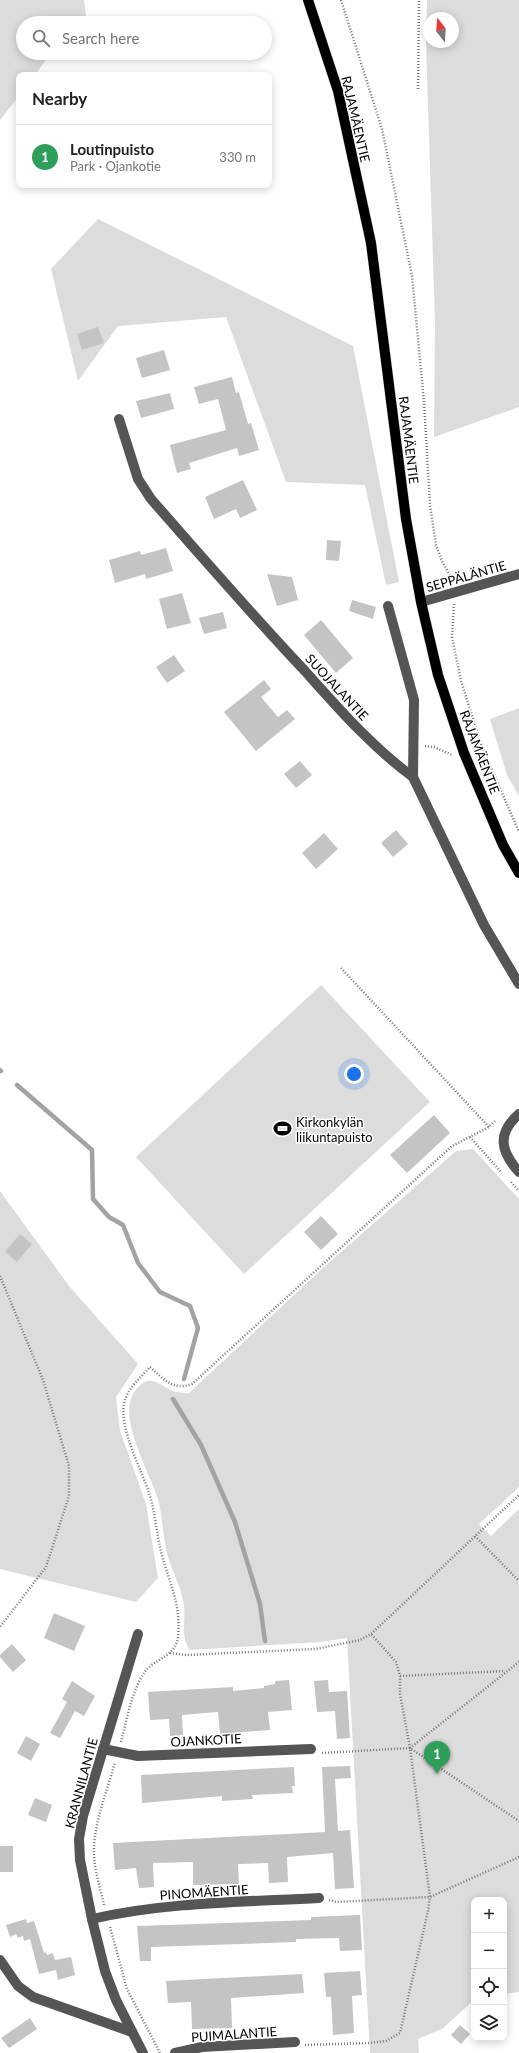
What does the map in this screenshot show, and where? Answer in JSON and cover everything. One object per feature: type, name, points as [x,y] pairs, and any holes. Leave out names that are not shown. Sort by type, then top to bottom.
[{"type":"main road","name":"RAJAMÄENTIE","points":[[308,0],[338,91],[371,243],[406,518],[421,602],[438,675],[464,753],[503,845],[519,873]]},
{"type":"street","name":"SUOJALANTIE","points":[[119,419],[138,479],[151,499],[263,626],[362,733],[413,777],[484,925],[519,984]]},
{"type":"street","name":"SEPPÄLÄNTIE","points":[[421,602],[519,574]]},
{"type":"street","points":[[388,606],[414,700],[413,777]]},
{"type":"street","points":[[519,1114],[509,1123],[503,1138],[504,1150],[512,1164],[519,1172]]},
{"type":"street","name":"KRANNILANTIE","points":[[138,1634],[83,1816],[79,1839],[80,1860],[92,1919],[105,1971],[116,2000],[143,2053]]},
{"type":"street","name":"OJANKOTIE","points":[[104,1749],[138,1756],[310,1749]]},
{"type":"street","name":"PINOMÄENTIE","points":[[92,1919],[122,1912],[164,1907],[319,1898]]},
{"type":"street","points":[[0,1960],[18,1986],[33,1997],[132,2032]]},
{"type":"street","name":"PUIMALANTIE","points":[[175,2053],[202,2047],[295,2042]]},
{"type":"path","points":[[341,0],[382,129],[412,276],[430,505],[436,545],[442,561],[453,582],[452,637],[460,682],[482,747],[519,832]]},
{"type":"path","points":[[418,89],[419,0]]},
{"type":"path","points":[[342,968],[490,1127]]},
{"type":"path","points":[[118,1753],[136,1687],[145,1672],[170,1653],[178,1639],[179,1611],[161,1553],[157,1520],[149,1492],[127,1431],[124,1415],[125,1401],[132,1387],[150,1366],[174,1386],[183,1387],[192,1384],[452,1146],[490,1127],[501,1116]]},
{"type":"path","points":[[470,1137],[504,1174]]},
{"type":"path","points":[[509,1180],[519,1191]]},
{"type":"path","points":[[0,1276],[43,1380],[69,1466],[69,1496],[46,1567],[0,1627]]},
{"type":"path","points":[[170,1653],[186,1655],[315,1649],[360,1640],[371,1634],[519,1495]]},
{"type":"path","points":[[475,1536],[519,1581]]},
{"type":"path","points":[[295,2042],[310,2046],[368,2043],[386,2041],[400,2033],[428,1911],[430,1897],[410,1748],[400,1694],[400,1676],[396,1662],[371,1634]]},
{"type":"path","points":[[310,1749],[318,1753],[410,1748],[519,1662]]},
{"type":"path","points":[[400,1676],[506,1671]]},
{"type":"path","points":[[410,1748],[519,1821]]},
{"type":"path","points":[[319,1898],[336,1902],[430,1897],[519,1857]]},
{"type":"shaded area","points":[[0,0],[84,0],[86,16],[16,16],[16,60],[46,60],[37,72],[16,72],[16,100],[0,120]]},
{"type":"shaded area","points":[[427,0],[519,0],[519,407],[434,437],[435,322],[426,48],[459,48],[459,12],[427,12]]},
{"type":"shaded area","points":[[98,219],[353,346],[399,582],[386,585],[365,485],[286,482],[226,317],[118,326],[78,381],[51,269]]},
{"type":"shaded area","points":[[519,708],[519,796],[507,775],[490,719]]},
{"type":"shaded area","name":"Kirkonkylän liikuntapuisto","points":[[321,985],[430,1102],[244,1274],[136,1157]]},
{"type":"shaded area","points":[[473,1149],[519,1199],[519,1487],[479,1524],[491,1536],[519,1509],[519,1992],[507,1994],[507,1897],[471,1897],[471,2003],[442,2029],[418,2039],[419,2053],[370,2053],[347,1638],[320,1642],[190,1650],[184,1634],[183,1600],[168,1557],[159,1503],[132,1430],[129,1416],[130,1402],[135,1391],[146,1381],[156,1382],[177,1392],[189,1393],[324,1267],[456,1151]]},
{"type":"shaded area","points":[[0,1191],[69,1286],[138,1364],[116,1397],[120,1431],[146,1504],[158,1578],[136,1602],[0,1569]]},
{"type":"building","points":[[98,327],[104,343],[82,350],[77,334]]},
{"type":"building","points":[[164,350],[170,370],[142,378],[136,358]]},
{"type":"building","points":[[232,377],[236,393],[239,392],[248,424],[251,423],[259,450],[239,456],[237,448],[189,463],[191,469],[177,473],[170,445],[226,430],[218,399],[199,404],[194,387]]},
{"type":"building","points":[[170,393],[174,409],[141,418],[136,401]]},
{"type":"building","points":[[243,480],[257,510],[240,518],[236,509],[214,519],[205,497]]},
{"type":"building","points":[[327,540],[341,541],[339,561],[326,560]]},
{"type":"building","points":[[166,548],[173,571],[146,579],[145,574],[115,583],[109,560],[140,551],[141,555]]},
{"type":"building","points":[[267,574],[292,577],[298,600],[277,606]]},
{"type":"building","points":[[182,593],[191,623],[167,629],[159,599]]},
{"type":"building","points":[[352,600],[376,607],[373,619],[349,611]]},
{"type":"building","points":[[223,612],[227,628],[204,634],[199,618]]},
{"type":"building","points":[[321,620],[353,658],[336,673],[304,635]]},
{"type":"building","points":[[174,655],[185,671],[167,683],[156,667]]},
{"type":"building","points":[[264,680],[271,689],[261,697],[278,717],[287,710],[295,719],[256,751],[224,712]]},
{"type":"building","points":[[300,761],[312,775],[296,788],[284,774]]},
{"type":"building","points":[[396,830],[408,844],[393,857],[381,843]]},
{"type":"building","points":[[324,833],[338,849],[316,869],[302,853]]},
{"type":"building","points":[[434,1115],[450,1133],[407,1173],[390,1155]]},
{"type":"building","points":[[321,1216],[338,1234],[321,1250],[304,1232]]},
{"type":"building","points":[[20,1234],[32,1244],[17,1262],[5,1252]]},
{"type":"building","points":[[54,1613],[85,1626],[74,1651],[44,1638]]},
{"type":"building","points":[[12,1644],[26,1660],[13,1672],[0,1657],[0,1655]]},
{"type":"building","points":[[289,1680],[292,1710],[268,1712],[270,1730],[220,1734],[218,1712],[182,1715],[183,1735],[170,1736],[169,1719],[150,1720],[148,1692],[233,1687],[233,1691],[264,1688],[264,1686],[275,1684],[275,1681]]},
{"type":"building","points":[[328,1680],[329,1692],[347,1691],[350,1738],[337,1739],[335,1711],[317,1712],[314,1681]]},
{"type":"building","points":[[72,1681],[95,1696],[84,1716],[75,1711],[60,1738],[50,1733],[67,1702],[62,1699]]},
{"type":"building","points":[[26,1736],[40,1744],[31,1761],[17,1753]]},
{"type":"building","points":[[350,1766],[351,1778],[335,1779],[338,1831],[350,1830],[354,1888],[335,1889],[333,1853],[287,1857],[288,1882],[269,1883],[268,1863],[238,1864],[239,1884],[193,1885],[193,1862],[153,1863],[154,1887],[139,1888],[136,1868],[115,1870],[113,1843],[325,1832],[322,1767]]},
{"type":"building","points":[[294,1767],[295,1786],[292,1786],[293,1793],[252,1795],[253,1799],[222,1801],[222,1796],[142,1803],[141,1775]]},
{"type":"building","points":[[35,1798],[52,1805],[46,1822],[28,1815]]},
{"type":"building","points":[[0,1846],[13,1846],[13,1872],[0,1872]]},
{"type":"building","points":[[360,1915],[362,1950],[340,1951],[339,1938],[296,1939],[296,1942],[151,1947],[151,1961],[140,1961],[137,1926],[311,1920],[311,1917]]},
{"type":"building","points":[[26,1919],[27,1923],[34,1921],[44,1953],[46,1952],[47,1955],[53,1953],[55,1960],[71,1957],[75,1975],[58,1980],[56,1970],[39,1974],[30,1939],[24,1941],[23,1936],[18,1938],[16,1934],[10,1937],[6,1925]]},
{"type":"building","points":[[360,1971],[362,1995],[352,1996],[354,2033],[333,2035],[331,1997],[326,1997],[324,1973]]},
{"type":"building","points":[[302,1974],[304,1993],[231,1998],[232,2028],[192,2029],[191,2002],[168,2003],[166,1981]]},
{"type":"building","points":[[30,2018],[37,2029],[9,2048],[1,2038]]},
{"type":"building","points":[[460,2025],[470,2034],[461,2044],[451,2035]]},
{"type":"waterway","points":[[17,1085],[92,1150],[93,1199],[109,1217],[123,1225],[138,1263],[160,1292],[190,1306],[198,1328],[184,1379]]},
{"type":"waterway","points":[[173,1399],[201,1445],[235,1522],[260,1604],[265,1641]]},
{"type":"place","name":"Kirkonkylän liikuntapuisto","points":[[283,1129]]},
{"type":"place","name":"Loutinpuisto","points":[[437,1774]]}]
